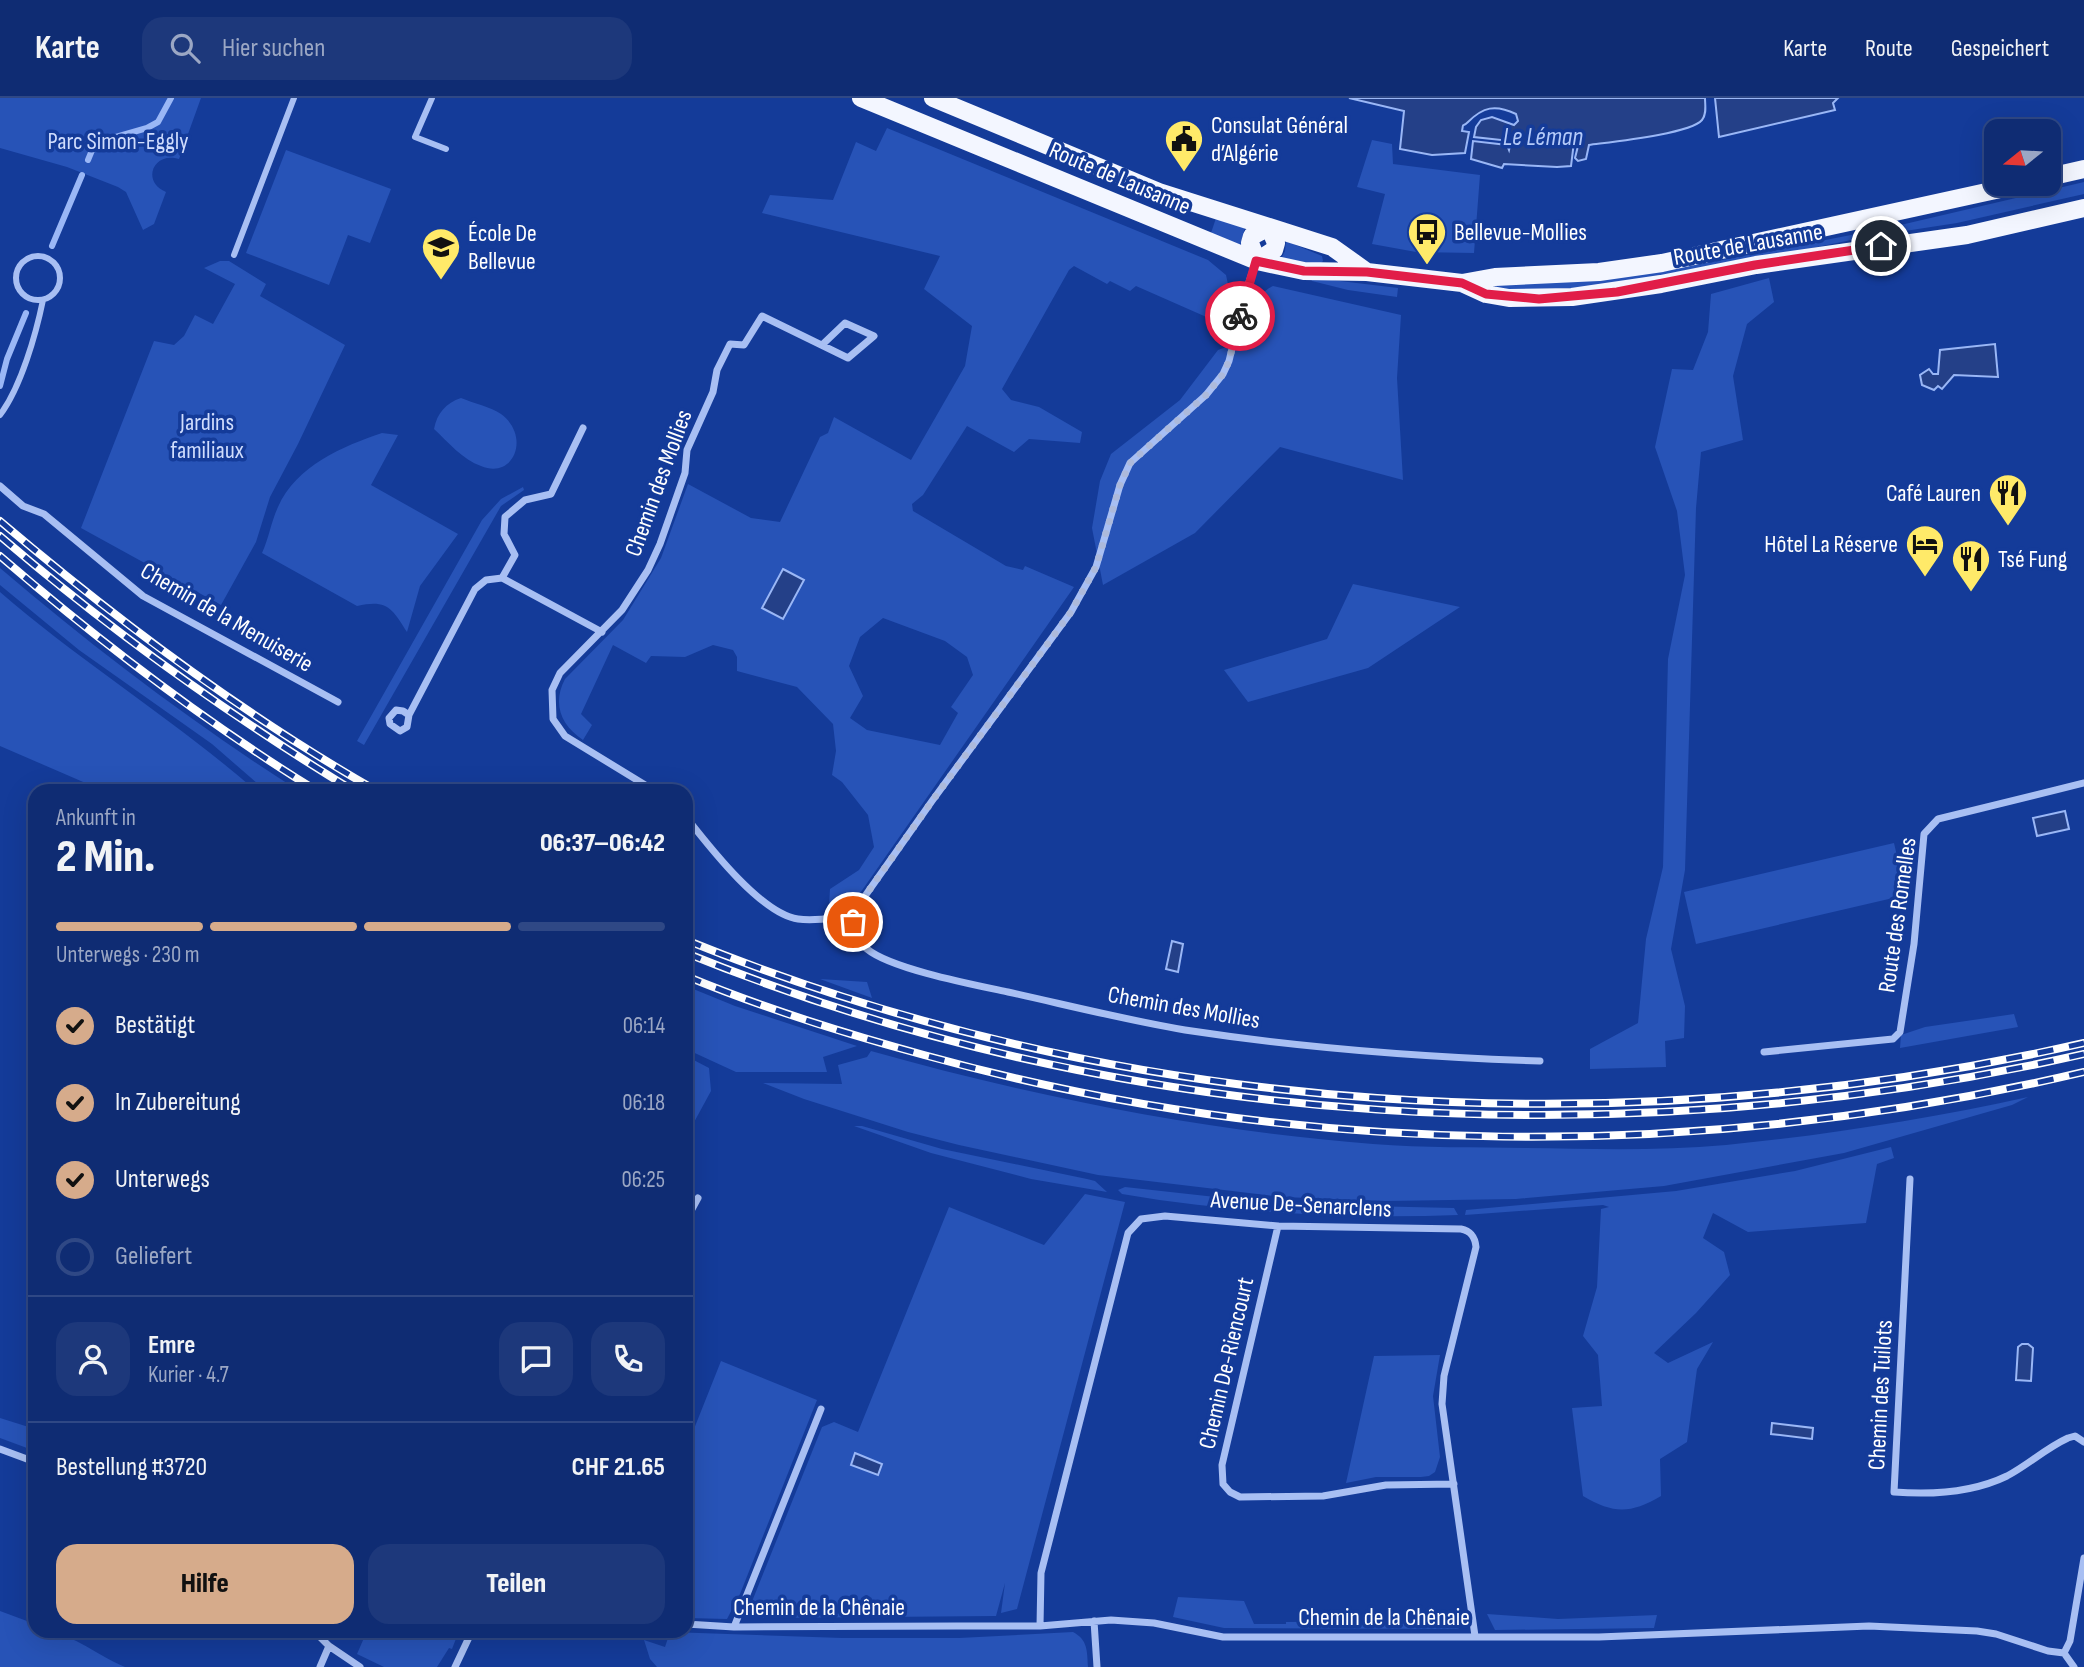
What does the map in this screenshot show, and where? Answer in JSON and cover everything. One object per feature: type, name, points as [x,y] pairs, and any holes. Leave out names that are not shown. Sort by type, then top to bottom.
[{"type":"main road","name":"Route de Lausanne","points":[[861,98],[1256,261],[1304,271],[1367,272],[1462,283],[1495,277],[1599,272],[1662,263],[1984,193]]},
{"type":"main road","name":"Route de Lausanne","points":[[933,98],[1159,192],[1332,247],[1367,272]]},
{"type":"main road","points":[[2062,174],[2084,169]]},
{"type":"main road","name":"Route de Lausanne","points":[[1462,283],[1486,294],[1509,298],[1572,298],[1755,265],[1968,235],[2084,208]]},
{"type":"main road","points":[[1256,261],[1251,251],[1252,236],[1269,227]]},
{"type":"street","points":[[234,255],[294,98]]},
{"type":"street","points":[[432,98],[415,137],[446,149]]},
{"type":"street","points":[[0,415],[6,407],[27,356],[43,300],[55,293],[60,279],[60,272],[52,261],[38,256],[31,257],[19,266],[16,280],[27,298],[43,300]]},
{"type":"street","points":[[693,826],[729,870],[785,915],[799,919],[853,916],[932,801],[1071,612],[1096,567],[1120,485],[1130,463],[1206,395],[1223,374],[1229,361],[1256,261]]},
{"type":"street","name":"Chemin des Mollies","points":[[642,784],[571,741],[559,729],[553,719],[551,701],[556,680],[572,660],[613,621],[635,592],[660,544],[685,473],[687,450],[713,392],[717,370],[730,344],[744,345],[762,316],[848,358],[874,336],[845,323],[822,345]]},
{"type":"street","points":[[502,578],[515,555],[504,534],[505,517],[525,500],[551,494],[583,428]]},
{"type":"street","name":"Chemin de la Menuiserie","points":[[0,486],[23,506],[44,514],[144,596],[338,702]]},
{"type":"street","points":[[409,715],[475,589],[486,580],[502,578],[602,632]]},
{"type":"street","name":"Route des Romelles","points":[[1764,1052],[1894,1039],[1900,1032],[1913,944],[1924,834],[1936,820],[2084,783]]},
{"type":"street","name":"Chemin des Mollies","points":[[853,916],[853,928],[858,940],[870,951],[887,960],[957,981],[1099,1012],[1184,1029],[1308,1046],[1439,1058],[1540,1061]]},
{"type":"street","name":"Chemin des Tuilots","points":[[1910,1179],[1894,1492],[1926,1494],[1988,1483],[2008,1475],[2064,1440],[2075,1436],[2084,1442]]},
{"type":"street","points":[[693,1207],[698,1198]]},
{"type":"street","name":"Avenue De-Senarclens","points":[[1040,1626],[1041,1573],[1128,1233],[1141,1219],[1165,1216],[1278,1226],[1461,1229],[1473,1236],[1476,1247],[1443,1386],[1443,1412],[1475,1636]]},
{"type":"street","name":"Chemin De-Riencourt","points":[[1278,1226],[1222,1465],[1222,1480],[1227,1489],[1240,1497],[1323,1496],[1386,1485],[1454,1484]]},
{"type":"street","points":[[734,1627],[821,1409]]},
{"type":"street","points":[[0,1449],[28,1459]]},
{"type":"street","points":[[2074,1667],[2064,1653],[2070,1642],[2084,1558]]},
{"type":"street","points":[[1094,1621],[1097,1667]]},
{"type":"street","name":"Chemin de la Chênaie","points":[[693,1624],[734,1627],[1040,1626],[1094,1621],[1154,1623],[1223,1637],[1599,1637],[1823,1627],[1919,1628],[1996,1634],[2030,1647],[2064,1653]]},
{"type":"street","points":[[321,1638],[360,1667]]},
{"type":"street","points":[[455,1667],[469,1638]]},
{"type":"street","points":[[320,1667],[329,1646]]},
{"type":"green space","name":"Parc Simon-Eggly","points":[[0,98],[201,98],[179,159],[162,159],[153,169],[154,181],[166,192],[154,224],[143,230],[126,192],[118,187],[67,167],[0,148]]},
{"type":"green space","points":[[887,128],[1208,260],[1226,275],[1229,289],[1220,323],[1136,286],[1130,291],[1110,281],[1107,284],[1074,266],[1069,270],[1002,389],[1011,400],[1039,407],[1082,432],[1080,443],[1029,439],[1014,452],[967,426],[923,495],[912,504],[913,511],[1006,566],[1023,570],[1025,566],[1074,587],[849,909],[829,905],[830,889],[859,870],[874,847],[868,815],[842,782],[832,775],[836,751],[833,724],[797,687],[737,671],[737,657],[733,650],[713,645],[685,657],[651,656],[646,663],[613,645],[581,714],[592,725],[583,740],[564,721],[559,697],[565,679],[623,620],[661,558],[688,484],[751,518],[780,522],[820,437],[828,433],[834,417],[911,460],[965,366],[972,326],[924,289],[940,256],[762,213],[770,195],[833,200],[856,142],[876,151]],"holes":[[[883,618],[945,641],[967,657],[973,675],[951,707],[958,713],[940,745],[867,730],[850,718],[863,696],[849,666],[860,637]]]},
{"type":"green space","points":[[1372,140],[1392,144],[1393,164],[1480,175],[1474,253],[1416,252],[1372,244],[1385,194],[1357,187]]},
{"type":"green space","points":[[286,150],[391,189],[370,243],[348,235],[329,285],[246,253]]},
{"type":"green space","points":[[2084,182],[2084,194],[1957,223],[1866,237],[1660,279],[1607,287],[1495,290],[1496,285],[1640,274],[1712,262],[1892,227],[2024,196],[2062,196],[2062,187]]},
{"type":"green space","points":[[1216,218],[1245,227],[1240,246],[1210,236]]},
{"type":"green space","points":[[1286,241],[1322,256],[1323,261],[1320,264],[1281,259]]},
{"type":"green space","name":"Jardins familiaux","points":[[220,261],[229,261],[266,284],[260,296],[345,345],[270,497],[256,542],[221,605],[81,528],[154,341],[174,345],[184,336],[195,315],[213,324],[235,284],[204,268]]},
{"type":"green space","points":[[1769,278],[1774,302],[1747,324],[1733,376],[1743,440],[1701,452],[1696,508],[1685,870],[1671,949],[1685,1006],[1684,1038],[1665,1041],[1666,1067],[1590,1069],[1590,1049],[1638,1023],[1646,939],[1663,867],[1668,659],[1685,575],[1677,511],[1655,447],[1672,369],[1693,370],[1708,332],[1711,294]]},
{"type":"green space","points":[[1311,279],[1398,288],[1397,297],[1348,290],[1312,281]]},
{"type":"green space","points":[[1273,286],[1401,315],[1397,378],[1403,480],[1280,447],[1195,533],[1103,585],[1092,528],[1100,481],[1111,454],[1180,400],[1218,350],[1245,340],[1256,302]]},
{"type":"green space","points":[[461,398],[501,414],[510,423],[517,444],[510,462],[493,469],[474,463],[434,429],[443,409]]},
{"type":"green space","points":[[382,433],[398,435],[371,485],[458,534],[420,586],[407,632],[388,607],[375,604],[357,606],[262,553],[278,507],[296,480],[337,451]]},
{"type":"green space","points":[[523,487],[524,490],[501,506],[364,745],[357,741],[482,520],[501,499]]},
{"type":"green space","points":[[0,568],[146,685],[288,784],[258,784],[212,744],[79,650],[0,585]]},
{"type":"green space","points":[[1353,584],[1460,607],[1368,668],[1248,702],[1224,670],[1327,639]]},
{"type":"green space","points":[[0,592],[248,784],[88,784],[0,746]]},
{"type":"green space","points":[[1894,843],[1906,895],[1696,944],[1684,892]]},
{"type":"green space","points":[[820,979],[867,982],[872,998]]},
{"type":"green space","points":[[693,989],[735,1006],[857,1046],[823,1057],[827,1072],[736,1072],[693,1052]]},
{"type":"green space","points":[[2014,1014],[2018,1027],[1900,1048],[1901,1035],[1925,1027]]},
{"type":"green space","points":[[871,1051],[995,1083],[1120,1110],[1309,1138],[1411,1146],[1626,1149],[1726,1145],[1877,1126],[2028,1097],[2012,1105],[1844,1153],[1664,1186],[1516,1199],[1385,1201],[1283,1197],[1098,1175],[959,1145],[908,1132],[763,1083],[842,1084],[838,1065],[867,1057]]},
{"type":"green space","points":[[693,1060],[709,1068],[711,1091],[693,1124]]},
{"type":"green space","points":[[854,1126],[942,1149],[1095,1181],[1107,1192],[1031,1179],[931,1153]]},
{"type":"green space","points":[[1891,1147],[1894,1158],[1877,1164],[1866,1223],[1748,1232],[1713,1213],[1703,1238],[1724,1252],[1730,1275],[1696,1313],[1654,1353],[1668,1363],[1713,1342],[1697,1369],[1687,1442],[1660,1459],[1661,1496],[1650,1502],[1622,1510],[1604,1506],[1583,1496],[1572,1408],[1602,1406],[1598,1355],[1583,1336],[1597,1287],[1601,1209],[1609,1207],[1603,1205],[1465,1215],[1466,1210],[1676,1191],[1795,1171]]},
{"type":"green space","points":[[1125,1187],[1278,1204],[1454,1208],[1458,1215],[1332,1215],[1248,1210],[1164,1201],[1122,1194],[1118,1190]]},
{"type":"green space","points":[[1085,1194],[1125,1202],[1017,1609],[1001,1613],[1005,1583],[996,1616],[761,1618],[751,1604],[822,1427],[834,1422],[858,1432],[949,1207],[1044,1245]]},
{"type":"green space","points":[[1440,1355],[1433,1396],[1440,1457],[1435,1472],[1421,1477],[1376,1477],[1346,1483],[1374,1356]]},
{"type":"green space","points":[[721,1361],[817,1400],[740,1594],[727,1619],[693,1618],[693,1431]]},
{"type":"green space","points":[[0,1418],[28,1427],[28,1448],[0,1438]]},
{"type":"green space","points":[[1178,1597],[1244,1601],[1254,1624],[1462,1620],[1462,1626],[1458,1629],[1224,1628],[1173,1617]]},
{"type":"green space","points":[[0,1611],[28,1621],[28,1638],[68,1638],[125,1667],[0,1667]]},
{"type":"green space","points":[[1487,1614],[1558,1619],[1657,1615],[1654,1628],[1495,1630]]},
{"type":"green space","points":[[1073,1632],[1084,1642],[1088,1667],[657,1667],[650,1659],[644,1640],[665,1647],[668,1638],[693,1638],[693,1633],[842,1638],[959,1638]]},
{"type":"green space","points":[[364,1638],[456,1638],[452,1649],[449,1648],[437,1667],[384,1667],[357,1654]]},
{"type":"water","name":"Le Léman","points":[[1349,98],[1705,98],[1705,115],[1695,125],[1682,129],[1649,137],[1589,145],[1586,159],[1578,161],[1575,158],[1578,146],[1574,142],[1571,166],[1504,164],[1502,168],[1471,159],[1473,141],[1507,145],[1509,150],[1511,141],[1474,137],[1476,127],[1481,120],[1492,117],[1514,125],[1518,121],[1516,114],[1496,108],[1484,110],[1463,126],[1462,131],[1469,132],[1465,153],[1432,155],[1400,149],[1404,111]]},
{"type":"water","points":[[1715,98],[1838,98],[1833,103],[1835,110],[1719,137]]},
{"type":"water","points":[[1995,344],[1998,377],[1954,375],[1942,389],[1938,386],[1934,390],[1922,385],[1920,375],[1929,369],[1933,374],[1938,374],[1940,350]]},
{"type":"water","points":[[783,569],[804,580],[783,619],[762,608]]},
{"type":"water","points":[[2065,811],[2069,829],[2037,836],[2033,818]]},
{"type":"water","points":[[1172,941],[1183,944],[1178,972],[1166,969]]},
{"type":"water","points":[[2022,1344],[2033,1348],[2031,1381],[2016,1380],[2018,1347]]},
{"type":"water","points":[[1772,1423],[1813,1428],[1812,1439],[1771,1434]]},
{"type":"water","points":[[855,1453],[882,1464],[878,1475],[851,1465]]},
{"type":"waterway","points":[[88,160],[95,143],[147,128],[158,122],[171,98]]},
{"type":"waterway","points":[[52,246],[82,175]]},
{"type":"waterway","points":[[0,386],[7,359],[26,313]]},
{"type":"railway","points":[[0,521],[90,595],[182,665],[278,730],[365,784]]},
{"type":"railway","points":[[0,536],[172,671],[343,784]]},
{"type":"railway","points":[[0,556],[154,680],[306,784]]},
{"type":"railway","points":[[693,942],[854,1000],[1026,1046],[1200,1079],[1377,1098],[1555,1104],[1732,1096],[1909,1076],[2084,1043]]},
{"type":"railway","points":[[693,956],[854,1013],[1026,1059],[1201,1091],[1378,1110],[1555,1115],[1733,1107],[1909,1087],[2084,1054]]},
{"type":"railway","points":[[693,979],[863,1038],[1067,1090],[1212,1115],[1357,1130],[1503,1137],[1649,1134],[1794,1122],[1940,1101],[2084,1072]]},
{"type":"way so far","points":[[853,922],[858,906],[1071,612],[1096,567],[1120,485],[1130,463],[1140,451],[1206,395],[1223,374],[1229,361],[1240,316]]},
{"type":"place","name":"Consulat Général d’Algérie","points":[[1184,173]]},
{"type":"place","name":"Bellevue-Mollies","points":[[1427,266]]},
{"type":"place","name":"École De Bellevue","points":[[441,281]]},
{"type":"place","name":"Café Lauren","points":[[2008,527]]},
{"type":"place","name":"Hôtel La Réserve","points":[[1925,578]]},
{"type":"place","name":"Tsé Fung","points":[[1971,593]]},
{"type":"route","points":[[1240,316],[1256,261],[1304,271],[1367,272],[1462,283],[1486,294],[1539,299],[1617,292],[1755,265],[1881,246]]}]
